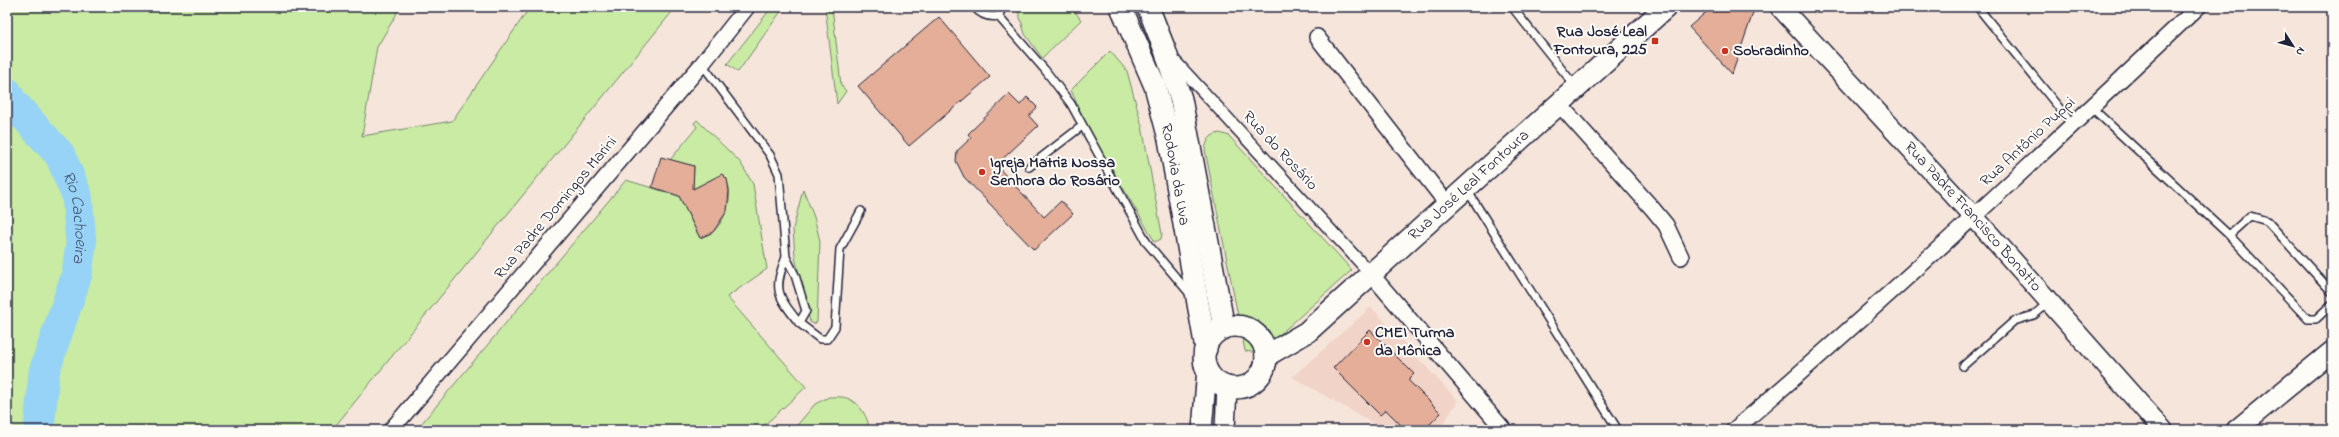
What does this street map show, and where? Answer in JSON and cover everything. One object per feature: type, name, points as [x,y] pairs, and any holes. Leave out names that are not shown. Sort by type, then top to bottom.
[{"type":"main road","name":"Rodovia da Uva","points":[[1148,7],[1165,50],[1181,99],[1190,138],[1224,328]]},
{"type":"main road","name":"Rua José Leal Fontoura","points":[[1266,356],[1307,332],[1666,7]]},
{"type":"main road","name":"Rodovia da Uva","points":[[1123,8],[1155,86],[1176,171],[1199,305],[1206,359]]},
{"type":"main road","points":[[1234,326],[1253,331],[1264,346],[1266,356],[1265,366],[1254,381],[1246,386],[1227,386],[1212,377],[1206,359],[1216,333],[1224,328],[1234,326]]},
{"type":"street","name":"Rua Padre Domingos Marini","points":[[391,430],[702,64],[747,7]]},
{"type":"street","name":"Rua Padre Francisco Bonatto","points":[[1780,7],[1974,217],[2163,430]]},
{"type":"street","name":"Rua Antônio Puppi","points":[[1734,430],[1828,350],[1974,217],[2198,7]]},
{"type":"street","points":[[1317,37],[1448,205]]},
{"type":"street","name":"Rua do Rosário","points":[[1165,50],[1371,274]]},
{"type":"street","points":[[1559,104],[1666,225],[1681,257]]},
{"type":"street","points":[[1371,274],[1504,430]]},
{"type":"street","points":[[2236,430],[2332,351]]},
{"type":"street","name":"Rodovia da Uva","points":[[1202,430],[1206,359]]},
{"type":"street","points":[[1225,430],[1227,386]]},
{"type":"lane","points":[[974,7],[980,14],[992,17],[998,16]]},
{"type":"lane","points":[[998,16],[1003,7]]},
{"type":"lane","points":[[1512,7],[1576,88]]},
{"type":"lane","points":[[1980,10],[2073,125]]},
{"type":"lane","points":[[998,16],[1045,70],[1070,104],[1147,243],[1199,305]]},
{"type":"lane","points":[[702,64],[770,155],[779,174],[786,257],[795,275],[806,311],[799,323]]},
{"type":"lane","points":[[2091,108],[2229,235],[2308,320],[2316,319],[2332,304]]},
{"type":"lane","points":[[1029,167],[1082,126]]},
{"type":"lane","points":[[1466,188],[1618,430]]},
{"type":"lane","points":[[786,257],[777,280],[778,290],[789,311],[799,323],[820,339],[827,340],[835,327],[840,249],[861,211]]},
{"type":"lane","points":[[2229,235],[2250,216],[2267,221],[2332,292]]},
{"type":"lane","points":[[1963,366],[2014,321],[2034,315],[2049,302]]},
{"type":"shaded area","name":"CMEI Turma da Mônica","points":[[1371,307],[1458,401],[1439,430],[1385,430],[1292,377]]},
{"type":"green space","points":[[7,7],[398,7],[396,15],[377,47],[362,136],[452,121],[530,7],[676,7],[332,430],[7,430]]},
{"type":"green space","points":[[772,7],[784,7],[738,72],[727,64]]},
{"type":"green space","points":[[825,7],[832,7],[841,85],[846,91],[837,104]]},
{"type":"green space","points":[[1017,7],[1072,7],[1081,20],[1042,58],[1025,34]]},
{"type":"green space","points":[[1110,51],[1127,71],[1142,126],[1162,234],[1161,239],[1155,242],[1086,125],[1071,90]]},
{"type":"green space","points":[[697,120],[740,162],[753,184],[767,269],[727,297],[806,387],[759,430],[416,430],[626,180],[679,196],[700,238],[714,231],[723,219],[728,203],[729,187],[726,181],[722,175],[693,189],[694,166],[670,160],[697,127],[694,123]]},
{"type":"green space","points":[[1220,133],[1229,136],[1352,270],[1259,353],[1245,351],[1205,150],[1209,138]]},
{"type":"green space","points":[[803,189],[814,217],[820,241],[817,322],[814,324],[810,322],[795,257],[793,229]]},
{"type":"green space","points":[[829,397],[845,397],[857,404],[866,416],[869,430],[793,430],[815,404]]},
{"type":"building","name":"Sobradinho","points":[[1712,7],[1755,7],[1732,74],[1689,27]]},
{"type":"building","points":[[939,17],[990,77],[909,146],[858,86]]},
{"type":"building","name":"Igreja Matriz Nossa Senhora do Rosário","points":[[1009,94],[1020,105],[1027,97],[1037,107],[1029,116],[1038,126],[996,165],[1044,217],[1061,201],[1073,214],[1034,250],[964,177],[956,161],[957,151],[971,138],[968,134]]},
{"type":"building","points":[[661,157],[694,166],[693,189],[722,174],[727,179],[729,191],[727,211],[713,232],[700,238],[679,196],[652,187]]},
{"type":"building","points":[[1370,330],[1414,374],[1408,380],[1441,413],[1424,430],[1406,430],[1386,410],[1380,415],[1333,368]]},
{"type":"waterway","name":"Rio Cachoeira","points":[[7,93],[12,102],[60,155],[77,196],[81,243],[77,274],[44,372],[39,430]]},
{"type":"place","name":"Rua José Leal Fontoura, 225","points":[[1655,41]]},
{"type":"place","name":"Sobradinho","points":[[1725,51]]},
{"type":"place","name":"Igreja Matriz Nossa Senhora do Rosário","points":[[982,172]]},
{"type":"place","name":"CMEI Turma da Mônica","points":[[1367,342]]}]
